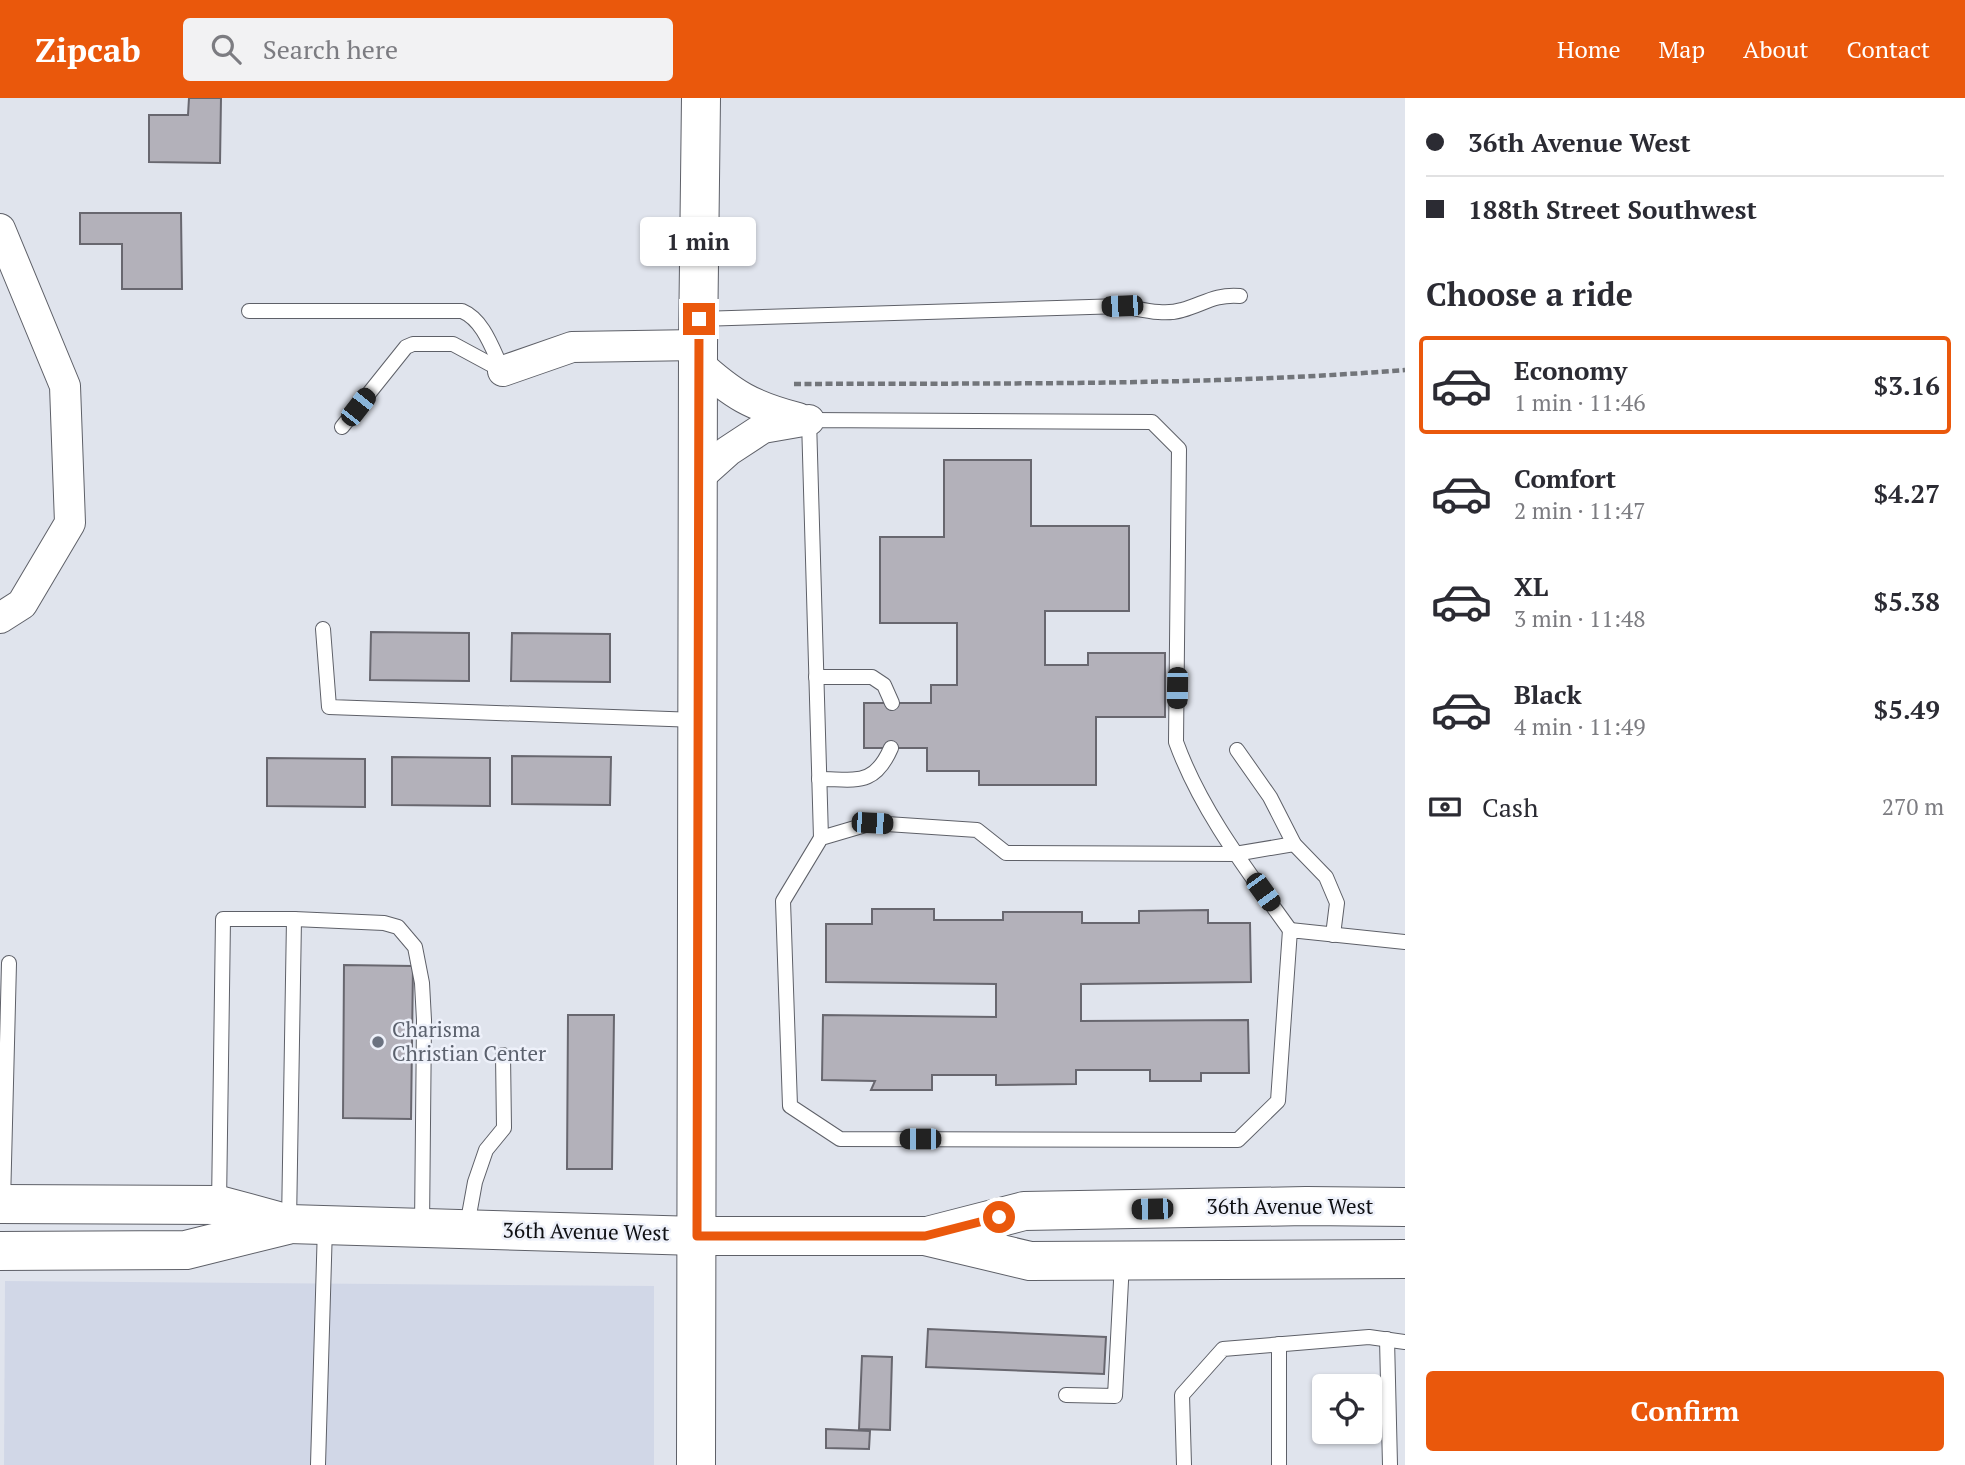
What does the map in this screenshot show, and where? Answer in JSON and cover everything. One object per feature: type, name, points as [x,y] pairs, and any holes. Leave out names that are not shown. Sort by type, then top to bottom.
[{"type":"main road","points":[[696,1465],[698,342],[701,98]]},
{"type":"main road","name":"36th Avenue West","points":[[2,1204],[219,1205],[307,1224],[422,1228],[697,1236],[925,1236],[1030,1261],[1405,1259]]},
{"type":"main road","name":"36th Avenue West","points":[[925,1236],[1024,1211],[1405,1207]]},
{"type":"main road","name":"36th Avenue West","points":[[0,1251],[186,1250],[307,1224]]},
{"type":"street","points":[[0,229],[65,386],[70,523],[22,604],[0,618]]},
{"type":"street","points":[[503,371],[572,347],[698,342],[728,390],[765,409],[809,420]]},
{"type":"street","points":[[699,477],[728,451],[763,428],[809,420]]},
{"type":"lane","points":[[698,342],[1122,306],[1165,313],[1183,310],[1219,296],[1240,296]]},
{"type":"lane","points":[[249,311],[462,311],[471,314],[478,323],[503,371]]},
{"type":"lane","points":[[342,427],[406,347],[413,344],[453,344],[503,371]]},
{"type":"lane","points":[[809,420],[1152,422],[1179,449],[1176,742],[1188,776],[1235,854],[1290,930],[1278,1101],[1238,1140],[840,1139],[790,1107],[783,901],[821,838],[809,420]]},
{"type":"lane","points":[[323,629],[329,707],[698,720]]},
{"type":"lane","points":[[816,677],[872,677],[884,685],[892,703]]},
{"type":"lane","points":[[819,779],[866,779],[883,767],[891,748]]},
{"type":"lane","points":[[1237,750],[1270,797],[1294,844],[1326,877],[1337,903],[1333,935]]},
{"type":"lane","points":[[821,838],[872,823],[977,830],[1006,853],[1235,854],[1294,844]]},
{"type":"lane","points":[[219,1205],[223,919],[384,923],[398,927],[415,947],[422,983],[422,1228]]},
{"type":"lane","points":[[294,919],[318,1465]]},
{"type":"lane","points":[[1290,930],[1405,942]]},
{"type":"lane","points":[[2,1204],[9,963]]},
{"type":"lane","points":[[466,1229],[474,1186],[486,1150],[504,1128],[503,1055]]},
{"type":"lane","points":[[1066,1395],[1115,1396],[1122,1260]]},
{"type":"lane","points":[[1184,1465],[1182,1395],[1223,1349],[1369,1337],[1405,1342]]},
{"type":"lane","points":[[1387,1339],[1390,1465]]},
{"type":"lane","points":[[1279,1344],[1279,1465]]},
{"type":"path","points":[[792,384],[1176,381],[1309,377],[1405,370]]},
{"type":"shaded area","points":[[5,1281],[654,1286],[654,1465],[4,1465]]},
{"type":"building","points":[[189,98],[221,98],[220,163],[149,162],[149,115],[188,115]]},
{"type":"building","points":[[80,213],[181,213],[182,289],[122,289],[122,244],[80,244]]},
{"type":"building","points":[[944,460],[1031,460],[1031,526],[1129,526],[1129,611],[1045,611],[1045,665],[1088,665],[1088,653],[1165,653],[1165,717],[1096,717],[1096,785],[979,785],[979,771],[927,771],[927,748],[864,748],[864,703],[931,703],[931,685],[957,685],[957,623],[880,623],[880,537],[944,537]]},
{"type":"building","points":[[371,632],[469,633],[469,681],[370,680]]},
{"type":"building","points":[[512,633],[610,634],[610,682],[511,681]]},
{"type":"building","points":[[512,756],[611,757],[610,805],[512,804]]},
{"type":"building","points":[[392,757],[490,758],[490,806],[392,805]]},
{"type":"building","points":[[267,758],[365,759],[365,807],[267,806]]},
{"type":"building","points":[[872,909],[934,909],[934,920],[1003,920],[1003,912],[1082,912],[1082,923],[1139,923],[1139,911],[1208,910],[1208,923],[1250,923],[1251,982],[1081,984],[1081,1021],[1248,1020],[1249,1073],[1201,1073],[1201,1081],[1150,1081],[1150,1070],[1076,1070],[1076,1084],[996,1085],[996,1075],[932,1075],[932,1090],[871,1090],[875,1081],[822,1080],[823,1015],[996,1017],[996,984],[826,982],[826,924],[872,924]]},
{"type":"building","name":"Charisma Christian Center","points":[[344,965],[413,966],[411,1119],[343,1118]]},
{"type":"building","points":[[568,1015],[614,1015],[612,1169],[567,1169]]},
{"type":"building","points":[[928,1329],[1106,1337],[1104,1374],[926,1367]]},
{"type":"building","points":[[862,1356],[892,1357],[890,1430],[859,1429]]},
{"type":"building","points":[[826,1429],[870,1431],[869,1449],[826,1448]]},
{"type":"place","name":"Charisma Christian Center","points":[[378,1042]]},
{"type":"route","points":[[699,319],[697,1236],[925,1236],[999,1217]]}]
